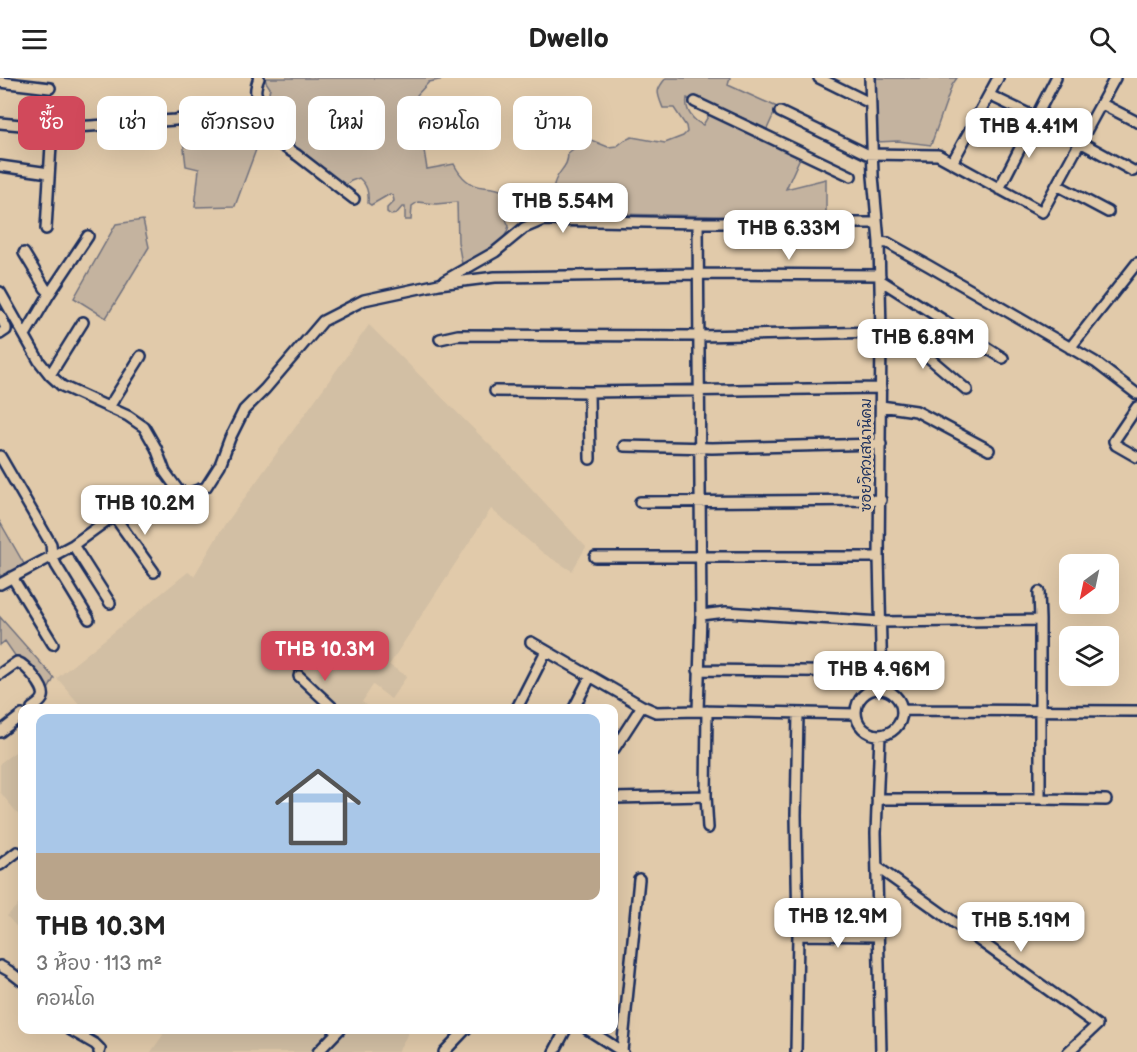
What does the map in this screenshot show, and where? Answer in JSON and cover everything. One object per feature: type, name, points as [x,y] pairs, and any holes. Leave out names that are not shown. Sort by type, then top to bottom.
[{"type":"street","points":[[257,96],[259,78]]},
{"type":"street","points":[[819,78],[870,103]]},
{"type":"street","name":"ซอยวิศวเสนานิคม","points":[[870,78],[880,277],[879,557],[882,688]]},
{"type":"street","points":[[952,163],[998,78]]},
{"type":"street","points":[[999,189],[1056,78]]},
{"type":"street","points":[[780,112],[867,154],[938,155],[1042,212],[1115,78]]},
{"type":"street","points":[[0,82],[50,88]]},
{"type":"street","points":[[989,95],[1035,117],[1133,171]]},
{"type":"street","points":[[695,102],[851,176]]},
{"type":"street","points":[[1102,104],[1137,122]]},
{"type":"street","points":[[85,126],[179,119]]},
{"type":"street","points":[[0,123],[18,125]]},
{"type":"street","points":[[46,229],[51,150]]},
{"type":"street","points":[[289,150],[354,199]]},
{"type":"street","points":[[0,166],[49,173]]},
{"type":"street","points":[[1057,185],[1108,212]]},
{"type":"street","points":[[439,284],[495,252],[525,228],[543,220],[877,223]]},
{"type":"street","points":[[698,223],[701,615],[698,670],[708,828]]},
{"type":"street","points":[[25,334],[88,236]]},
{"type":"street","points":[[879,242],[888,243],[1095,362],[1137,394]]},
{"type":"street","points":[[24,253],[50,293]]},
{"type":"street","points":[[1070,348],[1137,263]]},
{"type":"street","points":[[0,292],[39,361],[50,375],[62,386],[128,416],[144,427],[156,448],[165,472],[178,490],[188,494],[206,487],[220,465],[244,410],[323,321],[364,300],[439,284],[495,277],[698,274],[880,277],[1003,358]]},
{"type":"street","points":[[0,315],[6,328],[0,334]]},
{"type":"street","points":[[50,375],[83,322]]},
{"type":"street","points":[[440,339],[458,335],[488,334],[699,336],[881,332]]},
{"type":"street","points":[[880,344],[914,345],[967,390]]},
{"type":"street","points":[[109,407],[141,356]]},
{"type":"street","points":[[495,391],[881,388]]},
{"type":"street","points":[[589,392],[590,459]]},
{"type":"street","points":[[881,406],[916,411],[989,450]]},
{"type":"street","points":[[1137,407],[1114,441],[1116,445],[1137,457]]},
{"type":"street","points":[[624,446],[699,448],[881,444]]},
{"type":"street","points":[[0,456],[51,544],[52,556],[56,565],[89,619]]},
{"type":"street","points":[[0,584],[73,545],[142,495]]},
{"type":"street","points":[[640,502],[881,500]]},
{"type":"street","points":[[114,516],[154,572]]},
{"type":"street","points":[[73,545],[111,603]]},
{"type":"street","points":[[595,557],[879,557]]},
{"type":"street","points":[[12,577],[53,644]]},
{"type":"street","points":[[1039,592],[1040,799]]},
{"type":"street","points":[[701,615],[726,612],[880,622],[1040,620]]},
{"type":"street","points":[[531,642],[656,712],[855,714]]},
{"type":"street","points":[[519,704],[546,651]]},
{"type":"street","points":[[0,674],[17,662],[21,663],[44,690],[42,701],[38,704]]},
{"type":"street","points":[[698,670],[882,672]]},
{"type":"street","points":[[299,676],[329,704]]},
{"type":"street","points":[[576,704],[590,677]]},
{"type":"street","points":[[875,688],[882,688],[896,695],[901,702],[902,717],[894,730],[887,734],[873,735],[861,727],[855,714],[856,707],[862,695],[875,688]]},
{"type":"street","points":[[618,743],[642,706]]},
{"type":"street","points":[[903,710],[1137,711]]},
{"type":"street","points":[[796,1052],[798,714]]},
{"type":"street","points":[[0,732],[18,718]]},
{"type":"street","points":[[880,735],[876,833],[881,1052]]},
{"type":"street","points":[[618,798],[706,796]]},
{"type":"street","points":[[877,799],[1106,800]]},
{"type":"street","points":[[0,865],[17,852]]},
{"type":"street","points":[[877,867],[1097,1025],[1068,1052]]},
{"type":"street","points":[[595,1034],[622,1052],[639,879]]},
{"type":"street","points":[[798,935],[878,936]]},
{"type":"street","points":[[0,966],[18,978]]},
{"type":"street","points":[[78,1034],[95,1044],[100,1049],[99,1052]]},
{"type":"street","points":[[318,1052],[335,1034]]},
{"type":"street","points":[[444,1052],[461,1034]]},
{"type":"street","points":[[554,1052],[563,1034]]},
{"type":"shaded area","points":[[265,78],[449,78],[429,82],[417,96],[397,96],[397,150],[424,150],[427,169],[454,164],[459,173],[470,182],[502,191],[504,213],[509,226],[502,241],[491,251],[462,264],[458,242],[457,202],[436,204],[418,202],[412,206],[411,220],[405,220],[405,207],[402,207],[396,214],[391,215],[387,212],[387,208],[394,201],[390,194],[371,205],[368,203],[366,186],[359,178],[343,187],[296,148],[296,96],[268,96],[270,88]]},
{"type":"shaded area","points":[[666,78],[730,78],[728,85],[777,107],[767,129],[699,98],[695,101],[802,153],[786,189],[826,179],[826,218],[559,213],[554,196],[554,183],[566,164],[568,153],[572,150],[592,150],[592,140],[608,147],[617,146],[632,137],[665,143],[687,132],[686,126],[674,108],[663,108],[659,99],[659,89]],"holes":[[[687,98],[695,102],[695,105],[709,115],[703,125],[688,110]]]},
{"type":"shaded area","points":[[876,78],[957,78],[952,85],[931,145],[898,141],[877,142]]},
{"type":"shaded area","points":[[184,150],[256,150],[235,206],[195,207],[199,169],[186,166]]},
{"type":"shaded area","points":[[143,220],[149,247],[106,318],[74,298],[116,224]]},
{"type":"shaded area","points":[[369,325],[506,461],[586,547],[572,571],[543,553],[491,509],[389,665],[407,676],[391,699],[373,685],[362,702],[365,704],[79,704],[57,678],[188,572],[194,576],[220,532]]},
{"type":"shaded area","points":[[0,522],[24,564],[0,579]]},
{"type":"shaded area","points":[[0,617],[54,678],[49,688],[45,688],[16,657],[5,641],[0,645]]},
{"type":"shaded area","points":[[18,750],[18,814],[0,792],[0,763]]},
{"type":"shaded area","points":[[18,905],[18,928],[7,916]]},
{"type":"shaded area","points":[[407,1034],[398,1052],[151,1052],[163,1035]]}]
